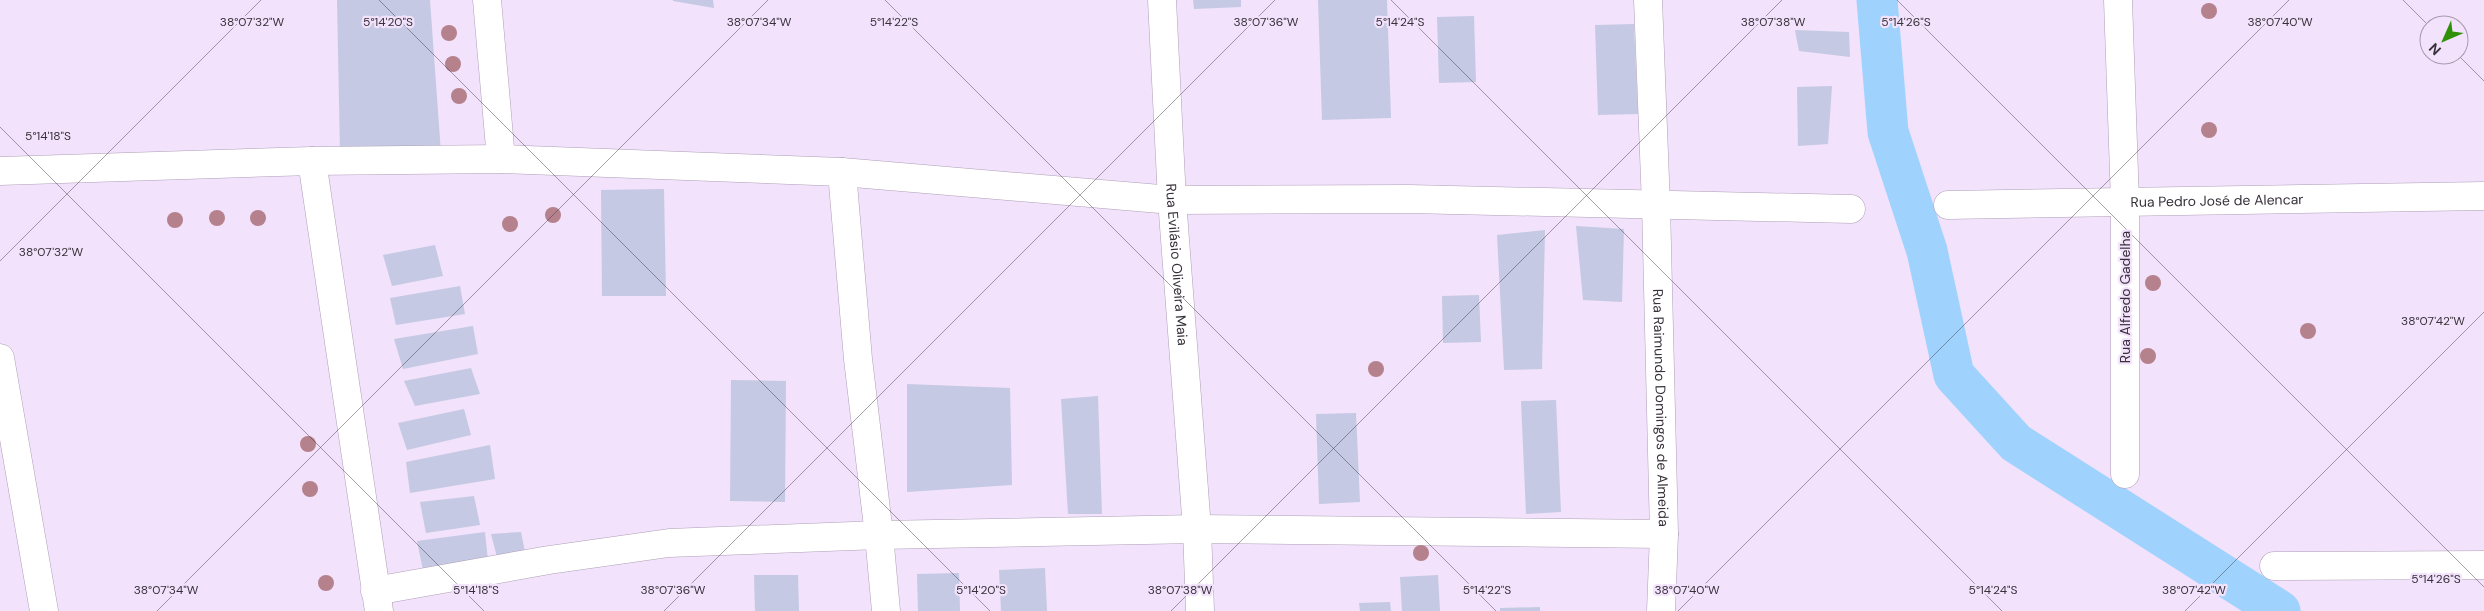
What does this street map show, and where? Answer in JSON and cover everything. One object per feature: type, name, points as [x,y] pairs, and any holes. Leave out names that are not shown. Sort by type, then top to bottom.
[{"type":"street","points":[[486,0],[502,160]]},
{"type":"street","name":"Rua Evilásio Oliveira Maia","points":[[1162,0],[1172,200],[1197,529],[1200,611]]},
{"type":"street","name":"Rua Raimundo Domingos de Almeida","points":[[1648,0],[1656,205],[1664,534],[1662,611]]},
{"type":"street","name":"Rua Alfredo Gadelha","points":[[2118,0],[2125,202],[2124,474]]},
{"type":"street","points":[[0,171],[312,161],[502,160],[842,172],[1172,200],[1409,199],[1851,208]]},
{"type":"street","points":[[312,161],[377,601],[549,560],[669,543],[1197,529],[1664,534]]},
{"type":"street","points":[[842,172],[858,359],[886,611]]},
{"type":"street","name":"Rua Pedro José de Alencar","points":[[1948,205],[2484,196]]},
{"type":"street","points":[[0,358],[44,611]]},
{"type":"street","points":[[2274,566],[2484,565]]},
{"type":"building","points":[[337,0],[430,0],[441,153],[340,153]]},
{"type":"building","points":[[713,0],[714,8],[673,1]]},
{"type":"building","points":[[1193,0],[1241,0],[1241,7],[1194,9]]},
{"type":"building","points":[[1318,0],[1387,0],[1391,118],[1322,120]]},
{"type":"building","points":[[1474,16],[1476,82],[1439,83],[1437,17]]},
{"type":"building","points":[[1634,24],[1638,114],[1598,115],[1595,25]]},
{"type":"building","points":[[1795,30],[1849,32],[1850,57],[1799,51]]},
{"type":"building","points":[[1832,86],[1828,144],[1798,146],[1797,87]]},
{"type":"building","points":[[664,189],[666,296],[602,296],[601,190]]},
{"type":"building","points":[[1576,226],[1624,229],[1622,302],[1583,300]]},
{"type":"building","points":[[1545,230],[1542,369],[1504,370],[1497,235]]},
{"type":"building","points":[[435,245],[443,276],[392,286],[383,255]]},
{"type":"building","points":[[460,286],[465,314],[396,325],[390,298]]},
{"type":"building","points":[[1479,295],[1481,342],[1443,343],[1442,296]]},
{"type":"building","points":[[473,326],[478,354],[403,369],[394,339]]},
{"type":"building","points":[[471,368],[480,394],[415,406],[404,381]]},
{"type":"building","points":[[731,380],[786,381],[785,502],[730,501]]},
{"type":"building","points":[[907,384],[1010,388],[1012,485],[907,492]]},
{"type":"building","points":[[1098,396],[1102,514],[1068,514],[1061,399]]},
{"type":"building","points":[[1556,400],[1561,512],[1526,514],[1521,401]]},
{"type":"building","points":[[464,409],[471,435],[407,450],[398,423]]},
{"type":"building","points":[[1356,413],[1360,502],[1319,504],[1316,414]]},
{"type":"building","points":[[490,445],[495,479],[410,493],[406,462]]},
{"type":"building","points":[[474,496],[480,525],[426,533],[420,502]]},
{"type":"building","points":[[485,532],[488,561],[423,570],[417,541]]},
{"type":"building","points":[[521,532],[526,557],[498,561],[491,534]]},
{"type":"building","points":[[1045,568],[1047,611],[1001,611],[999,570]]},
{"type":"building","points":[[959,573],[960,611],[918,611],[917,574]]},
{"type":"building","points":[[754,575],[798,575],[799,611],[755,611]]},
{"type":"building","points":[[1438,575],[1440,611],[1402,611],[1400,577]]},
{"type":"building","points":[[1390,602],[1391,611],[1360,611],[1359,603]]},
{"type":"building","points":[[1540,607],[1540,611],[1500,611],[1500,608]]},
{"type":"waterway","points":[[1877,0],[1888,132],[1927,251],[1954,375],[2016,443],[2280,611]]}]
